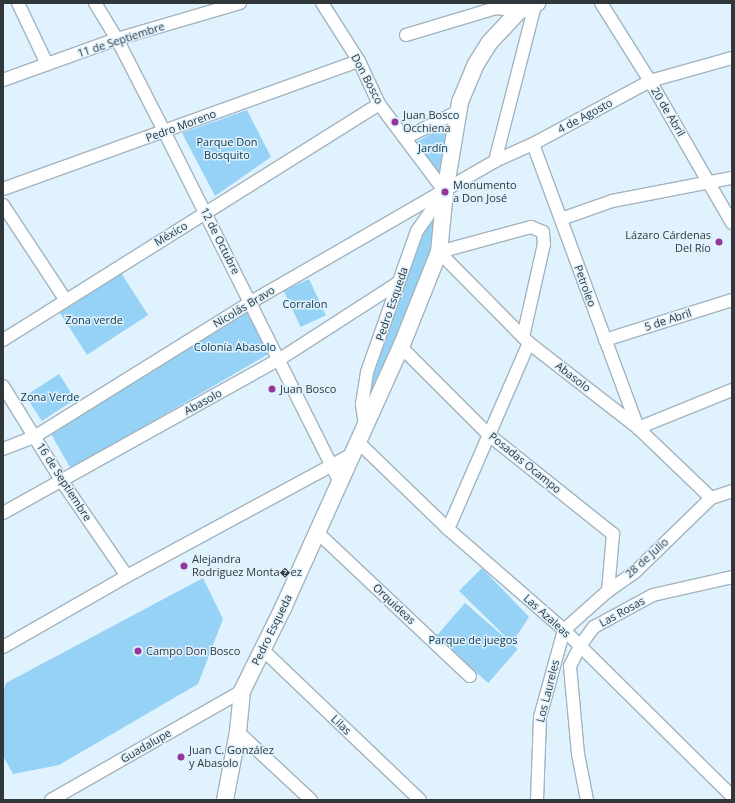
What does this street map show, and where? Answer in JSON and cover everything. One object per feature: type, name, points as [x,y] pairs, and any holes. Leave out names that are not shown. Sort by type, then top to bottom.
[{"type":"street","points":[[18,3],[48,64]]},
{"type":"street","name":"12 de Octubre","points":[[95,3],[117,39],[166,133],[340,482]]},
{"type":"street","name":"11 de Septiembre","points":[[3,80],[117,39],[216,6],[240,3]]},
{"type":"street","name":"Don Bosco","points":[[322,3],[359,61],[379,104],[445,192]]},
{"type":"street","name":"20 de Abril","points":[[601,3],[650,81],[710,183],[732,224]]},
{"type":"street","points":[[495,161],[536,4]]},
{"type":"street","name":"Pedro Esqueda","points":[[225,800],[228,777],[238,732],[242,691],[263,650],[401,347],[439,252],[445,192],[459,111],[476,64],[490,42],[519,11],[536,4]]},
{"type":"street","points":[[406,35],[496,8],[519,11]]},
{"type":"street","name":"4 de Agosto","points":[[445,192],[495,161],[533,144],[650,81],[732,58]]},
{"type":"street","name":"Pedro Moreno","points":[[3,189],[166,133],[359,61]]},
{"type":"street","name":"México","points":[[3,340],[65,299],[206,213],[379,104]]},
{"type":"street","points":[[405,138],[459,111]]},
{"type":"street","name":"Petroleo","points":[[533,144],[638,428]]},
{"type":"street","points":[[561,219],[612,201],[732,178]]},
{"type":"street","name":"Pedro Esqueda","points":[[365,424],[362,404],[368,372],[398,283],[417,231],[445,192]]},
{"type":"street","name":"Nicolás Bravo","points":[[3,449],[34,437],[251,302],[445,192]]},
{"type":"street","points":[[3,205],[65,299]]},
{"type":"street","points":[[439,252],[531,227],[543,232],[544,244],[526,340],[489,435],[448,529]]},
{"type":"street","name":"Abasolo","points":[[439,252],[526,340],[638,428],[711,498]]},
{"type":"street","name":"Abasolo","points":[[3,513],[280,359],[398,283]]},
{"type":"street","name":"5 de Abril","points":[[605,340],[732,300]]},
{"type":"street","name":"Posadas Ocampo","points":[[401,347],[489,435],[613,534],[608,591]]},
{"type":"street","name":"16 de Septiembre","points":[[3,386],[61,480],[127,576]]},
{"type":"street","points":[[638,428],[732,390]]},
{"type":"street","name":"Las Azaleas","points":[[357,441],[448,529],[564,630],[732,796]]},
{"type":"street","points":[[3,647],[127,576],[351,455]]},
{"type":"street","name":"28 de Julio","points":[[564,630],[608,591],[634,573],[711,498],[732,491]]},
{"type":"street","name":"Orquideas","points":[[317,532],[470,676]]},
{"type":"street","name":"Las Rosas","points":[[586,800],[578,754],[570,666],[580,646],[594,627],[653,595],[732,577]]},
{"type":"street","name":"Los Laureles","points":[[537,800],[540,717],[564,630]]},
{"type":"street","name":"Lilas","points":[[263,650],[420,800]]},
{"type":"street","name":"Guadalupe","points":[[50,800],[242,691]]},
{"type":"street","points":[[238,732],[311,800]]},
{"type":"street","points":[[215,800],[228,777]]},
{"type":"green space","name":"Parque Don Bosquito","points":[[247,110],[271,157],[215,196],[182,133]]},
{"type":"green space","name":"Jardín","points":[[452,121],[442,180],[413,144]]},
{"type":"green space","points":[[439,208],[438,234],[380,379],[367,393],[420,232]]},
{"type":"green space","name":"Zona verde","points":[[121,273],[148,315],[87,355],[60,313]]},
{"type":"green space","name":"Corralon","points":[[309,279],[326,315],[301,327],[284,291]]},
{"type":"green space","name":"Colonía Abasolo","points":[[251,310],[272,352],[71,469],[51,434]]},
{"type":"green space","name":"Zona Verde","points":[[59,374],[75,399],[42,421],[25,396]]},
{"type":"green space","points":[[482,568],[529,617],[512,643],[459,591]]},
{"type":"green space","name":"Campo Don Bosco","points":[[203,578],[223,619],[198,684],[59,765],[13,774],[3,756],[3,692],[6,683]]},
{"type":"green space","name":"Parque de juegos","points":[[465,603],[518,649],[488,683],[435,637]]},
{"type":"place","name":"Juan Bosco Occhiena","points":[[395,122]]},
{"type":"place","name":"Monumento a Don José","points":[[445,192]]},
{"type":"place","name":"Lázaro Cárdenas Del Río","points":[[719,242]]},
{"type":"place","name":"Juan Bosco","points":[[272,389]]},
{"type":"place","name":"Alejandra Rodriguez Monta�ez","points":[[184,566]]},
{"type":"place","name":"Campo Don Bosco","points":[[138,651]]},
{"type":"place","name":"Juan C. González y Abasolo","points":[[181,757]]}]
